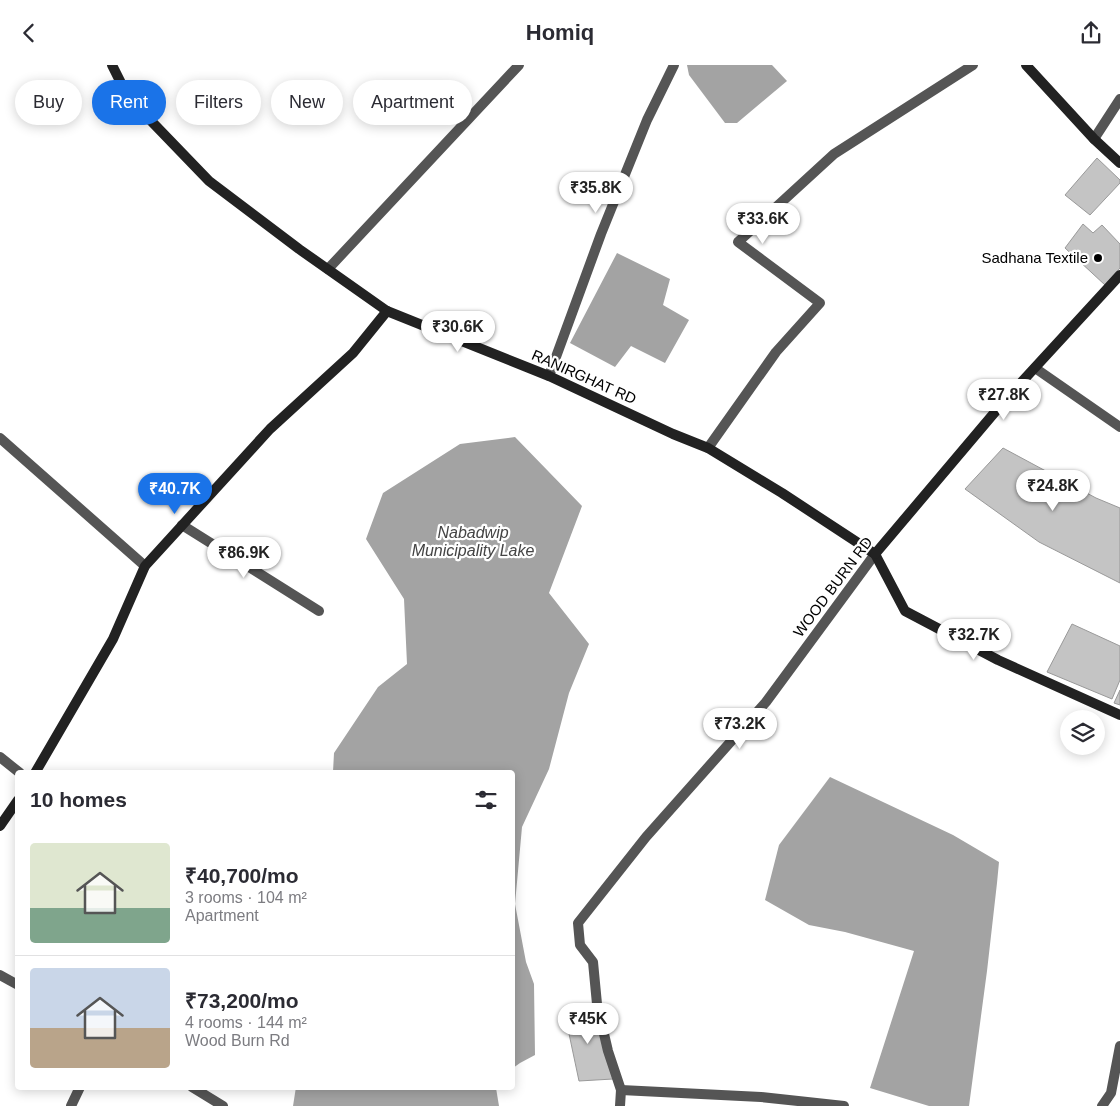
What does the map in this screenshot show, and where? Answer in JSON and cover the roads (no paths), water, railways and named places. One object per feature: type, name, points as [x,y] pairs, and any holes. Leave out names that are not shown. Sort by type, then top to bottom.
[{"type":"street","name":"RANIRGHAT RD","points":[[112,65],[128,97],[209,181],[387,311],[549,376],[708,449],[782,493],[875,554]]},
{"type":"street","points":[[328,269],[519,65]]},
{"type":"street","points":[[549,376],[601,234],[647,119],[674,65]]},
{"type":"street","points":[[708,449],[776,353],[820,303],[738,242],[834,155],[972,65]]},
{"type":"street","points":[[1026,65],[1094,139],[1120,163]]},
{"type":"street","points":[[1094,139],[1120,99]]},
{"type":"street","name":"WOOD BURN RD","points":[[621,1090],[608,1051],[598,1003],[593,962],[580,945],[578,923],[646,837],[766,702],[875,554],[1006,399],[1119,277]]},
{"type":"street","points":[[37,770],[113,639],[145,566],[270,429],[353,353],[387,311]]},
{"type":"street","points":[[1035,368],[1120,427]]},
{"type":"street","points":[[0,438],[145,566]]},
{"type":"street","points":[[182,525],[319,611]]},
{"type":"street","points":[[875,554],[905,611],[998,661],[1120,715]]},
{"type":"street","points":[[0,757],[16,770]]},
{"type":"street","points":[[0,825],[15,804]]},
{"type":"street","points":[[0,975],[15,983]]},
{"type":"street","points":[[1102,1106],[1111,1093],[1120,1046]]},
{"type":"street","points":[[71,1106],[79,1090]]},
{"type":"street","points":[[197,1090],[223,1106]]},
{"type":"street","points":[[620,1106],[621,1090],[761,1097],[844,1106]]},
{"type":"water","points":[[687,65],[772,65],[787,81],[737,123],[725,123],[689,75]]},
{"type":"water","points":[[617,253],[670,279],[663,305],[689,320],[665,363],[631,346],[615,367],[570,343]]},
{"type":"water","name":"Nabadwip Municipality Lake","points":[[515,437],[582,506],[549,593],[589,644],[569,693],[549,769],[522,827],[515,904],[515,770],[333,770],[334,753],[378,687],[407,664],[404,599],[366,539],[383,493],[460,444]]},
{"type":"water","points":[[830,777],[953,835],[999,862],[969,1106],[929,1106],[870,1088],[914,951],[845,932],[809,925],[765,900],[779,845]]},
{"type":"water","name":"Nabadwip Municipality Lake","points":[[515,904],[526,962],[534,984],[535,1055],[515,1067]]},
{"type":"water","points":[[296,1090],[496,1090],[499,1106],[293,1106]]},
{"type":"place","name":"Sadhana Textile","points":[[1098,258]]}]
